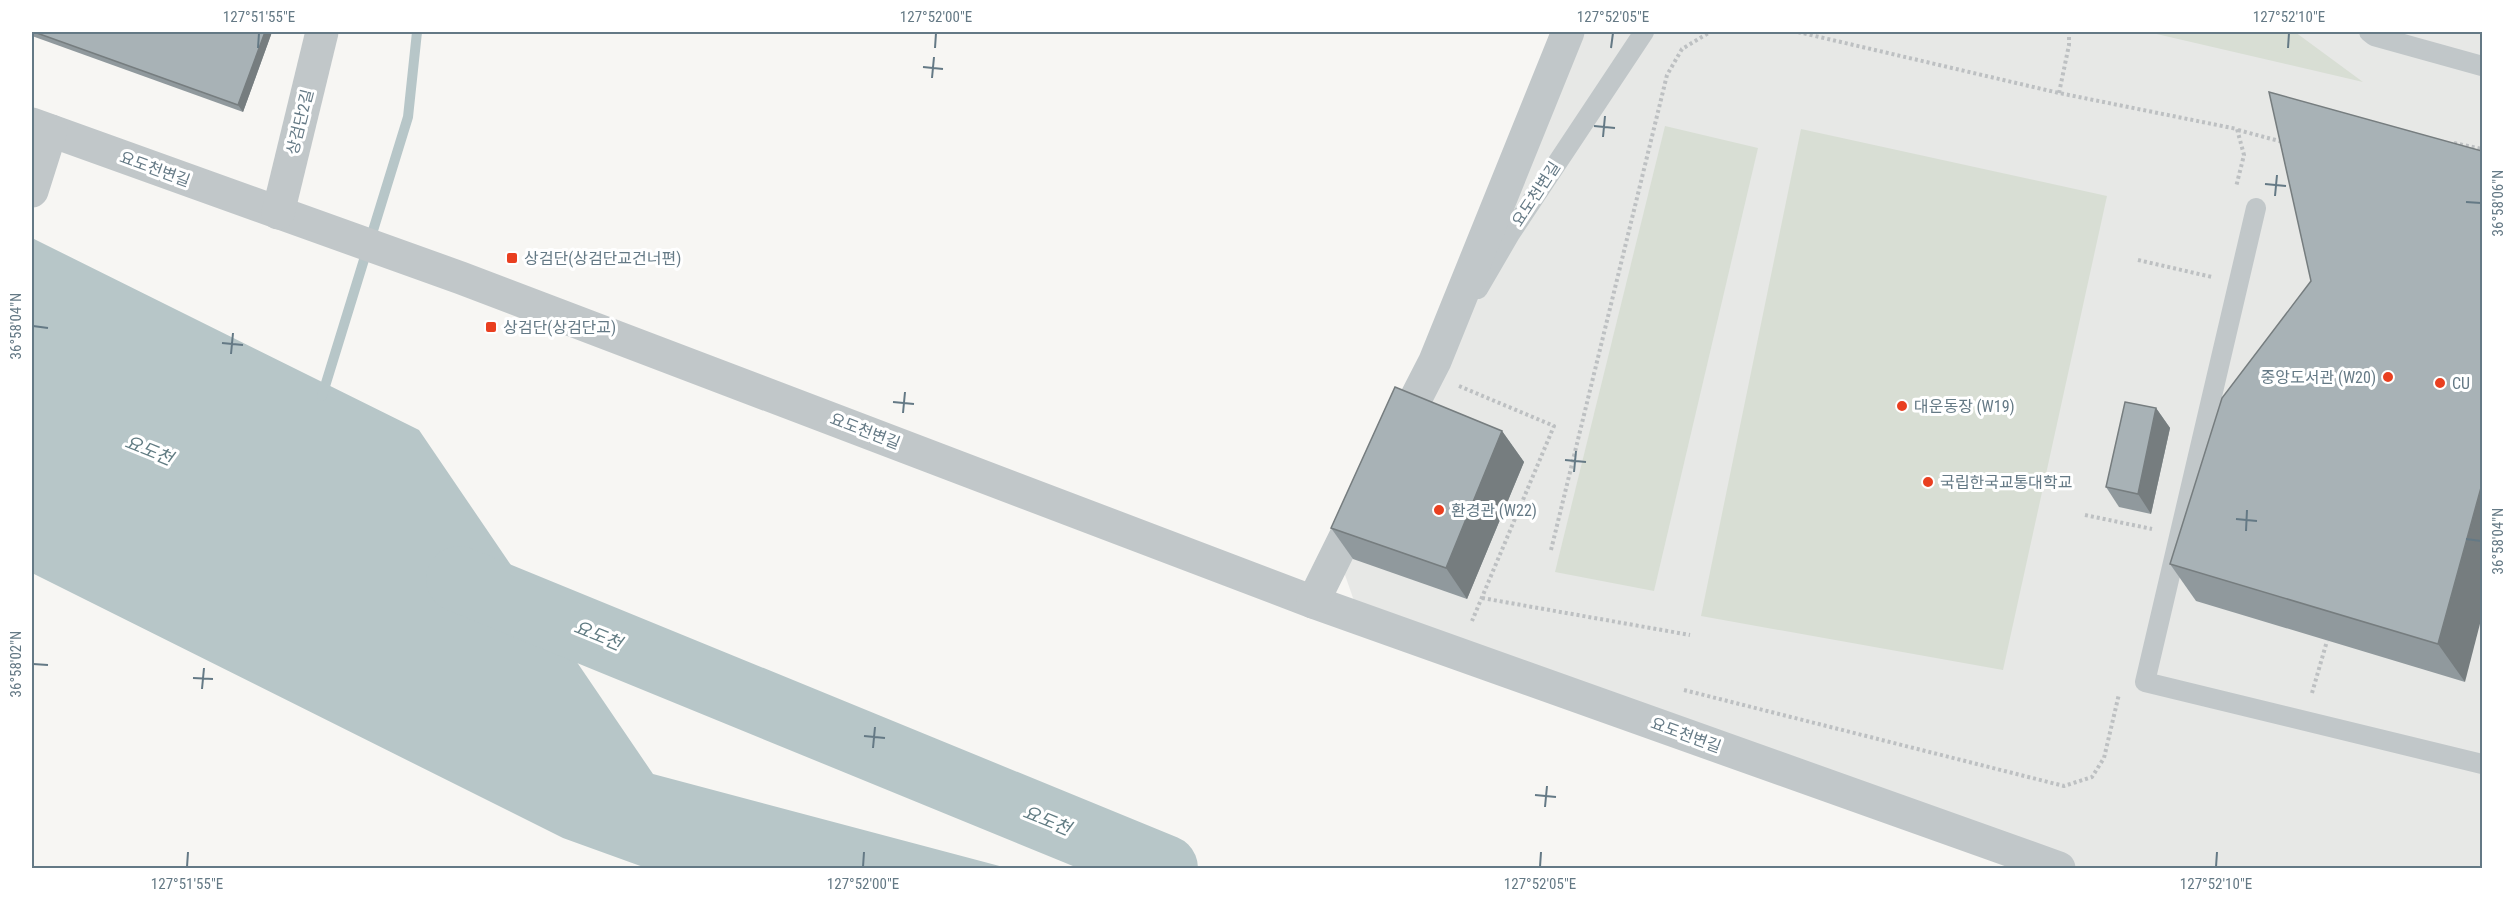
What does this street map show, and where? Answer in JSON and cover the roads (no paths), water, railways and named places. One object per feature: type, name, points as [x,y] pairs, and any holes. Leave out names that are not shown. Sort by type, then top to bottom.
[{"type":"street","name":"상검단2길","points":[[278,213],[322,32]]},
{"type":"street","name":"요도천변길","points":[[1313,602],[1431,367],[1568,32]]},
{"type":"street","name":"요도천변길","points":[[41,127],[416,263],[1313,602],[2059,868]]},
{"type":"street","points":[[32,191],[41,127]]},
{"type":"lane","name":"요도천변길","points":[[1431,367],[1510,234],[1644,32]]},
{"type":"lane","points":[[2369,32],[2374,36],[2482,66]]},
{"type":"lane","points":[[2256,208],[2145,682],[2482,764]]},
{"type":"water","points":[[32,238],[419,430],[653,774],[1007,868],[646,868],[563,838],[32,573]]},
{"type":"waterway","points":[[322,396],[408,117],[417,32]]},
{"type":"waterway","name":"요도천","points":[[459,579],[1165,868]]},
{"type":"place","name":"상검단(상검단교건너편)","points":[[512,258]]},
{"type":"place","name":"상검단(상검단교)","points":[[491,327]]},
{"type":"place","name":"중앙도서관 (W20)","points":[[2388,377]]},
{"type":"place","name":"CU","points":[[2440,383]]},
{"type":"place","name":"대운동장 (W19)","points":[[1902,406]]},
{"type":"place","name":"국립한국교통대학교","points":[[1928,482]]},
{"type":"place","name":"환경관 (W22)","points":[[1439,510]]}]
